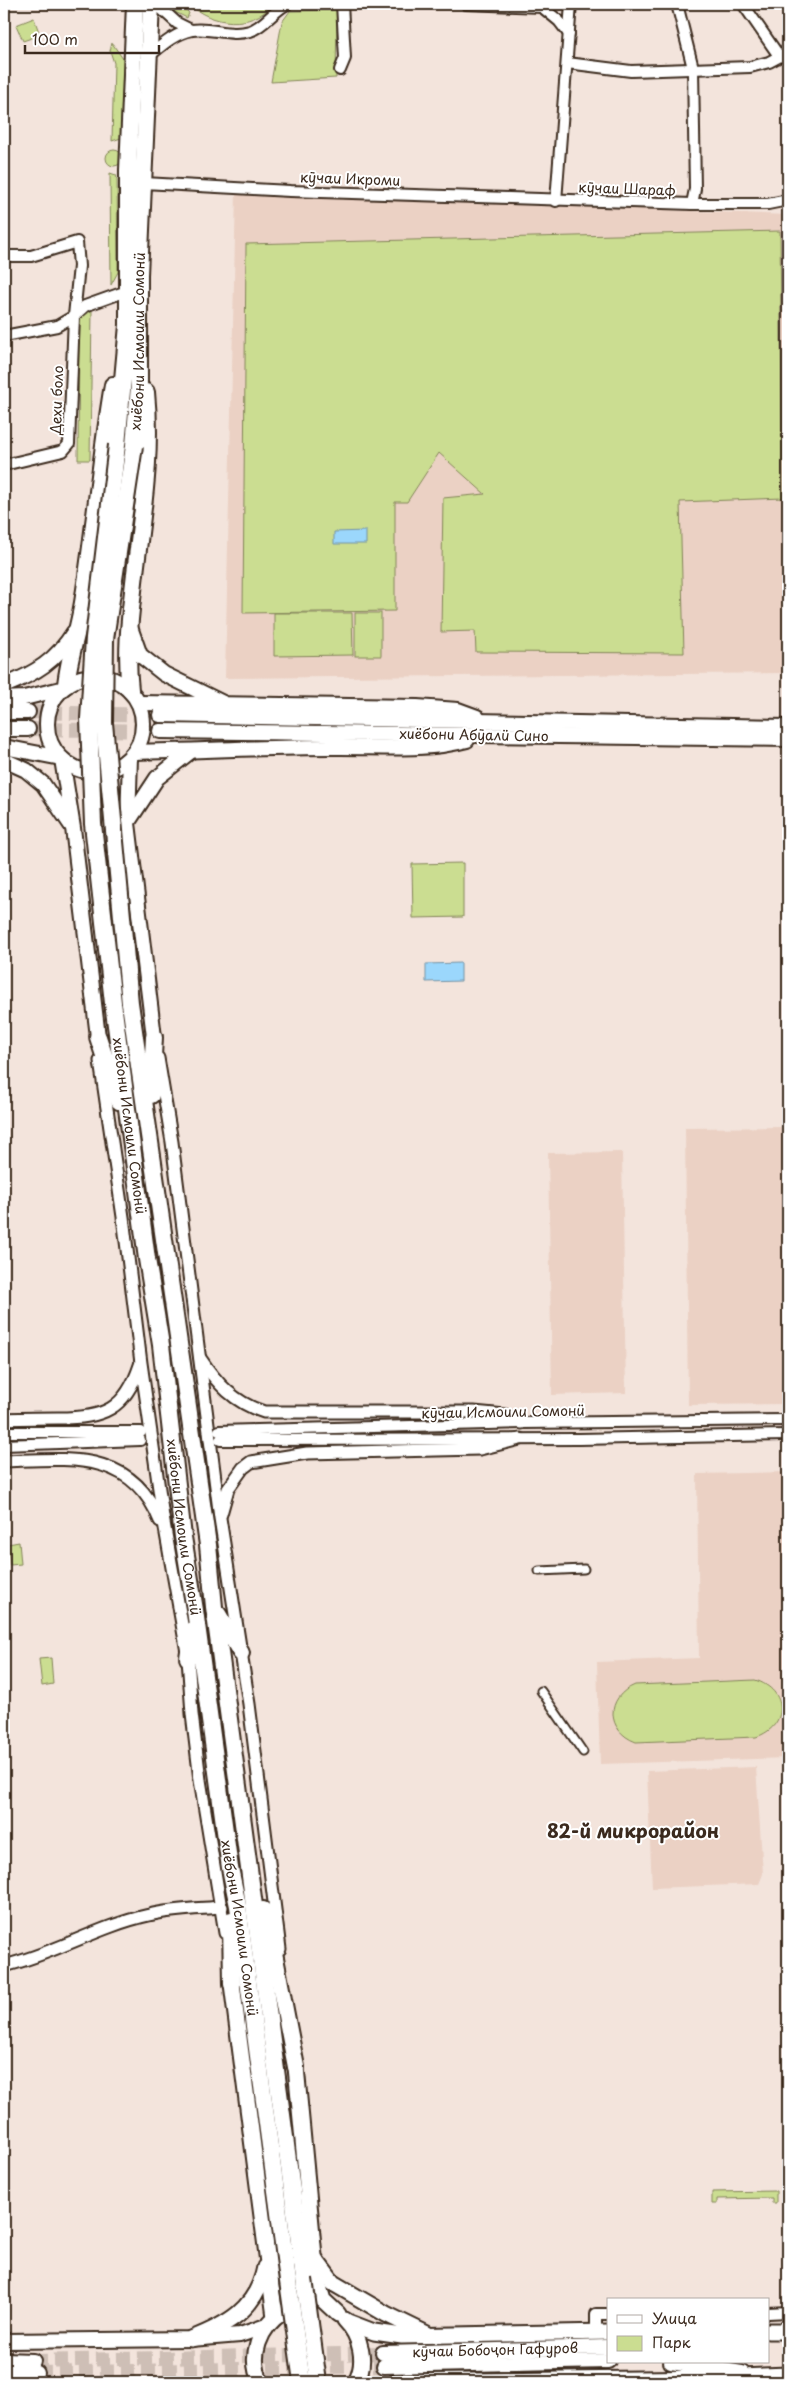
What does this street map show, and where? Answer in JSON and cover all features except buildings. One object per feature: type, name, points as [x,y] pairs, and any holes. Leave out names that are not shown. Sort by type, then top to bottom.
[{"type":"highway","name":"хиёбони Исмоили Сомонӣ","points":[[135,4],[128,170],[127,312],[124,380],[94,638],[89,719],[93,824],[113,1003],[160,1345],[183,1537],[195,1610],[230,1868],[238,1906],[296,2280]]},
{"type":"highway","name":"хиёбони Исмоили Сомонӣ","points":[[152,4],[139,275],[139,387],[134,446],[105,639],[104,723],[130,1003],[167,1250],[248,1866],[296,2280]]},
{"type":"highway","points":[[64,687],[79,625],[118,346],[127,312]]},
{"type":"highway","points":[[134,697],[126,656],[149,422],[139,348]]},
{"type":"highway","points":[[98,1037],[131,1140]]},
{"type":"highway","points":[[148,1130],[154,1037]]},
{"type":"highway","points":[[214,1606],[241,1653]]},
{"type":"highway","points":[[188,1658],[195,1610]]},
{"type":"highway","points":[[248,1866],[271,1937],[296,2067]]},
{"type":"highway","points":[[230,1868],[232,1984]]},
{"type":"highway","points":[[296,2280],[302,2382]]},
{"type":"highway","points":[[296,2280],[318,2382]]},
{"type":"main road","points":[[4,686],[46,665],[64,648],[79,625]]},
{"type":"main road","points":[[129,625],[140,655],[158,670],[226,704]]},
{"type":"main road","points":[[4,699],[24,698],[64,687],[78,678],[92,675],[106,676],[119,682],[134,697],[143,716],[143,728],[132,755],[128,823],[154,1037]]},
{"type":"main road","points":[[64,687],[51,704],[47,723],[48,736],[61,758],[73,828],[98,1037]]},
{"type":"main road","points":[[134,697],[226,704],[417,707],[458,710],[486,720]]},
{"type":"main road","points":[[4,712],[28,712]]},
{"type":"main road","name":"хиёбони Абӯалӣ Сино","points":[[160,715],[788,727]]},
{"type":"main road","points":[[4,729],[28,729]]},
{"type":"main road","name":"хиёбони Абӯалӣ Сино","points":[[160,731],[788,739]]},
{"type":"main road","points":[[4,747],[61,758],[72,766],[96,772],[114,768],[132,755],[191,751],[332,747],[414,748],[447,745],[485,735]]},
{"type":"main road","points":[[128,823],[157,778],[191,751]]},
{"type":"main road","points":[[4,760],[26,770],[43,784],[73,828]]},
{"type":"main road","points":[[232,1984],[268,2254],[271,2322],[256,2350],[256,2364],[261,2382]]},
{"type":"main road","points":[[296,2067],[314,2258],[323,2300],[343,2318],[356,2334],[361,2348],[362,2363],[356,2382]]},
{"type":"main road","points":[[191,2339],[222,2327],[245,2307],[262,2285],[268,2254]]},
{"type":"main road","points":[[314,2258],[334,2283],[386,2314],[433,2337]]},
{"type":"main road","points":[[4,2342],[191,2339],[240,2335],[271,2322],[293,2308],[313,2305],[374,2332],[402,2336],[433,2337],[602,2332]]},
{"type":"main road","points":[[770,2331],[788,2331]]},
{"type":"main road","name":"кӯчаи Бобоҷон Гафуров","points":[[607,2347],[384,2359],[607,2361]]},
{"type":"main road","points":[[4,2360],[35,2367],[4,2374]]},
{"type":"main road","points":[[684,2364],[760,2376]]},
{"type":"main road","points":[[396,2382],[717,2380],[788,2375]]},
{"type":"street","points":[[156,4],[177,23],[191,30],[232,33],[250,31],[262,25],[276,10],[287,4]]},
{"type":"street","points":[[340,70],[345,58],[342,4]]},
{"type":"street","points":[[466,4],[547,6],[569,34]]},
{"type":"street","points":[[556,201],[572,4]]},
{"type":"street","name":"кӯчаи Шараф","points":[[556,201],[692,204],[695,189],[693,68],[677,4]]},
{"type":"street","points":[[567,63],[630,71],[750,67],[769,62],[784,54],[743,4]]},
{"type":"street","points":[[149,56],[174,37],[191,30]]},
{"type":"street","name":"кӯчаи Икроми","points":[[144,183],[290,191],[556,201]]},
{"type":"street","points":[[692,204],[768,204],[788,200]]},
{"type":"street","name":"Дехи боло","points":[[4,256],[31,256],[77,242],[79,266],[74,316],[69,444],[63,451],[4,465]]},
{"type":"street","points":[[4,336],[57,326],[74,316],[85,306],[127,291]]},
{"type":"street","points":[[98,1037],[123,1217],[140,1363],[188,1658],[200,1780],[222,1908],[232,1984]]},
{"type":"street","points":[[154,1037],[172,1142],[198,1356],[241,1653],[296,2067]]},
{"type":"street","points":[[198,1356],[227,1393],[248,1407],[264,1412],[474,1412],[505,1415],[522,1423]]},
{"type":"street","points":[[4,1419],[85,1418],[102,1413],[120,1403],[133,1384],[140,1363]]},
{"type":"street","name":"кӯчаи Исмоили Сомонӣ","points":[[788,1420],[522,1423],[219,1436],[520,1439],[788,1435]]},
{"type":"street","points":[[673,1422],[673,1437]]},
{"type":"street","points":[[398,1428],[398,1439]]},
{"type":"street","points":[[4,1432],[141,1436],[4,1445]]},
{"type":"street","points":[[220,1518],[228,1489],[243,1468],[251,1462],[307,1454],[480,1449],[520,1439]]},
{"type":"street","points":[[4,1461],[66,1459],[93,1461],[114,1468],[135,1482],[150,1500],[167,1537]]},
{"type":"street","points":[[539,1571],[584,1569]]},
{"type":"street","points":[[541,1691],[583,1752]]},
{"type":"street","points":[[4,1966],[33,1958],[65,1944],[148,1915],[188,1909],[222,1908]]},
{"type":"street","points":[[770,2312],[788,2312]]},
{"type":"street","points":[[602,2332],[596,2314],[607,2314]]},
{"type":"shaded area","points":[[236,192],[788,215],[788,673],[225,678]]},
{"type":"shaded area","points":[[788,1127],[788,1404],[688,1405],[685,1128]]},
{"type":"shaded area","points":[[622,1152],[626,1393],[552,1395],[548,1153]]},
{"type":"shaded area","points":[[788,1472],[788,1758],[600,1764],[597,1662],[699,1658],[697,1474]]},
{"type":"shaded area","points":[[756,1767],[763,1874],[759,1884],[652,1888],[647,1771]]},
{"type":"green space","points":[[168,4],[180,4],[189,13],[187,18],[175,12]]},
{"type":"green space","points":[[189,4],[273,4],[254,18],[231,22],[208,17]]},
{"type":"green space","points":[[337,10],[336,78],[271,82],[282,22],[290,11]]},
{"type":"green space","points":[[34,18],[40,35],[23,41],[16,25]]},
{"type":"green space","points":[[112,43],[123,59],[121,138],[112,141],[114,63],[110,51]]},
{"type":"green space","points":[[114,150],[122,158],[114,166],[106,158]]},
{"type":"green space","points":[[110,173],[116,175],[117,179],[118,272],[111,285]]},
{"type":"green space","points":[[780,231],[783,498],[680,502],[684,653],[476,652],[475,631],[441,632],[443,498],[485,494],[439,453],[407,502],[395,502],[395,611],[243,613],[246,244]]},
{"type":"green space","points":[[92,310],[90,460],[78,460],[79,320]]},
{"type":"green space","points":[[274,613],[352,613],[353,655],[274,656]]},
{"type":"green space","points":[[355,613],[381,613],[381,656],[355,656]]},
{"type":"green space","points":[[463,863],[463,917],[413,918],[412,864]]},
{"type":"green space","points":[[19,1542],[21,1564],[10,1565],[8,1544]]},
{"type":"green space","points":[[51,1658],[53,1684],[42,1686],[39,1659]]},
{"type":"green space","points":[[755,1680],[766,1685],[774,1692],[779,1700],[780,1708],[779,1717],[774,1725],[767,1732],[756,1737],[636,1742],[626,1737],[619,1730],[615,1722],[613,1714],[614,1705],[618,1697],[625,1690],[635,1685]]},
{"type":"green space","points":[[776,2191],[776,2203],[772,2203],[772,2198],[717,2199],[717,2204],[712,2204],[712,2192]]},
{"type":"water","points":[[366,531],[366,544],[334,544],[334,532]]},
{"type":"water","points":[[461,963],[461,981],[426,982],[426,964]]},
{"type":"tunnel","points":[[28,712],[160,715]]},
{"type":"tunnel","points":[[28,729],[160,731]]},
{"type":"tunnel","points":[[145,1432],[215,1431]]},
{"type":"tunnel","points":[[140,1440],[217,1440]]},
{"type":"tunnel","points":[[33,2361],[383,2353]]},
{"type":"tunnel","points":[[37,2373],[384,2366]]},
{"type":"district","name":"82-й микрорайон","points":[[633,1831]]}]
